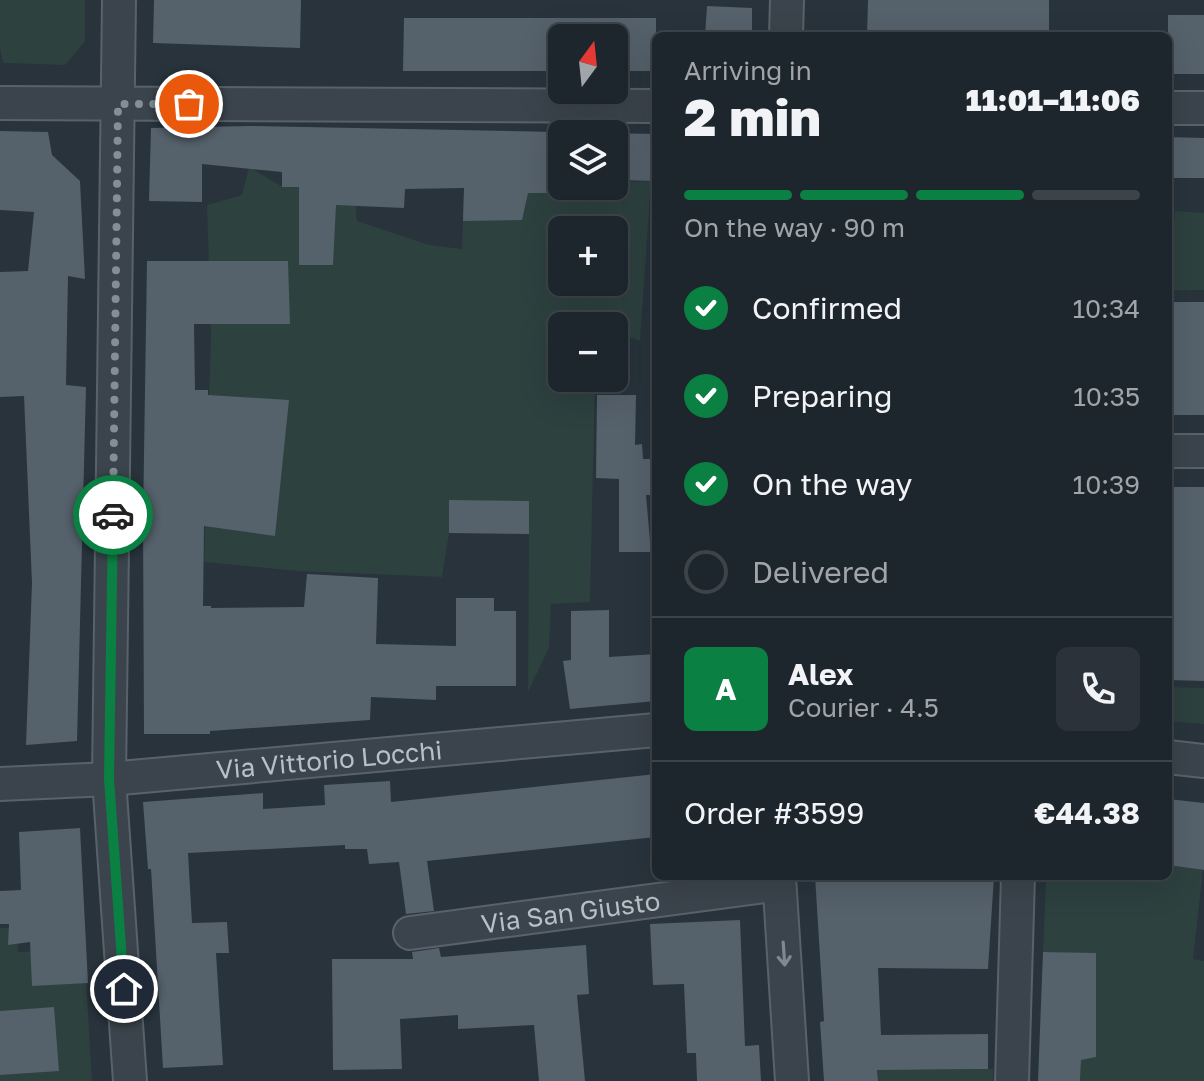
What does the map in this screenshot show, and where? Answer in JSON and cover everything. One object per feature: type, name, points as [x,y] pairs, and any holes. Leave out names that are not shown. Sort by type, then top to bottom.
[{"type":"street","points":[[119,0],[109,779],[130,1081]]},
{"type":"street","points":[[786,32],[787,0]]},
{"type":"street","points":[[0,103],[652,106]]},
{"type":"street","points":[[1172,108],[1204,108]]},
{"type":"street","points":[[1172,451],[1204,451]]},
{"type":"street","name":"Via Vittorio Locchi","points":[[0,784],[109,779],[652,730]]},
{"type":"street","points":[[1172,757],[1204,761]]},
{"type":"street","points":[[779,880],[792,1081]]},
{"type":"street","name":"Via San Giusto","points":[[410,933],[779,880]]},
{"type":"street","points":[[1012,1081],[1018,880]]},
{"type":"green space","points":[[0,0],[85,0],[85,41],[65,65],[3,63]]},
{"type":"green space","points":[[249,167],[283,187],[354,187],[357,221],[429,245],[462,249],[464,188],[548,187],[548,200],[628,200],[628,182],[651,181],[640,341],[628,336],[628,312],[548,312],[548,392],[595,392],[590,602],[551,604],[549,648],[528,692],[529,534],[449,533],[442,577],[297,571],[204,562],[211,333],[207,205],[242,195]]},
{"type":"green space","points":[[1175,211],[1204,213],[1204,290],[1172,290]]},
{"type":"green space","points":[[1172,687],[1204,688],[1204,724],[1172,721]]},
{"type":"green space","points":[[1172,866],[1203,870],[1193,959],[1204,961],[1204,1081],[1080,1081],[1081,1060],[1095,1013],[1096,954],[1043,952],[1046,880],[1172,880]]},
{"type":"green space","points":[[0,928],[17,928],[18,952],[43,951],[86,979],[92,1081],[0,1081]]},
{"type":"green space","points":[[876,1042],[919,1070],[993,1069],[993,1081],[878,1081]]},
{"type":"building","points":[[154,0],[301,0],[300,48],[153,43]]},
{"type":"building","points":[[868,0],[1049,0],[1049,32],[867,32]]},
{"type":"building","points":[[707,6],[752,8],[752,32],[705,32]]},
{"type":"building","points":[[1168,15],[1204,15],[1204,74],[1172,74],[1172,32],[1168,32]]},
{"type":"building","points":[[404,18],[656,18],[656,32],[652,32],[652,71],[628,71],[628,24],[548,24],[548,71],[403,71]]},
{"type":"building","points":[[250,126],[548,132],[548,193],[528,193],[522,220],[463,221],[464,188],[405,189],[404,208],[336,205],[333,265],[299,265],[299,187],[282,187],[282,172],[202,164],[202,202],[149,201],[151,128]]},
{"type":"building","points":[[0,131],[48,132],[52,155],[80,181],[85,279],[68,276],[66,385],[86,387],[77,741],[26,745],[32,583],[24,396],[0,397],[0,272],[28,271],[34,212],[0,210]]},
{"type":"building","points":[[628,133],[652,134],[652,181],[628,180]]},
{"type":"building","points":[[1172,137],[1204,138],[1204,178],[1172,178]]},
{"type":"building","points":[[147,261],[288,261],[290,324],[194,324],[195,390],[208,390],[208,395],[289,400],[275,536],[204,526],[203,606],[304,607],[307,574],[378,578],[376,644],[456,646],[456,598],[494,598],[494,611],[516,611],[516,686],[436,686],[436,700],[371,697],[370,720],[210,731],[210,734],[144,734]]},
{"type":"building","points":[[1172,302],[1204,302],[1204,415],[1172,415]]},
{"type":"building","points":[[597,395],[636,395],[635,445],[642,444],[643,459],[652,459],[651,495],[646,495],[651,552],[619,552],[619,479],[596,478]]},
{"type":"building","points":[[1172,487],[1204,487],[1204,681],[1172,680]]},
{"type":"building","points":[[449,500],[529,501],[529,534],[449,533]]},
{"type":"building","points":[[609,610],[609,657],[652,654],[652,701],[570,709],[563,661],[571,660],[571,611]]},
{"type":"building","points":[[652,774],[652,837],[427,861],[434,911],[406,914],[399,862],[369,864],[367,849],[345,849],[345,845],[188,853],[192,923],[227,922],[229,953],[216,953],[223,1065],[163,1068],[151,869],[148,869],[143,802],[263,793],[263,809],[325,805],[324,785],[390,781],[391,802]]},
{"type":"building","points":[[1172,799],[1204,803],[1204,870],[1172,866]]},
{"type":"building","points":[[80,828],[88,983],[32,986],[30,942],[8,945],[9,924],[0,924],[0,891],[21,890],[19,832]]},
{"type":"building","points":[[815,880],[994,880],[988,969],[878,968],[881,1035],[988,1034],[988,1069],[877,1070],[878,1081],[824,1081],[820,1022],[824,1021]]},
{"type":"building","points":[[740,920],[745,1046],[759,1045],[761,1081],[697,1081],[696,1053],[687,1053],[684,984],[653,985],[650,924]]},
{"type":"building","points":[[586,945],[589,994],[577,995],[585,1081],[539,1081],[534,1025],[458,1029],[458,1015],[400,1019],[402,1069],[333,1070],[332,959],[413,959],[412,952],[439,948],[441,957]]},
{"type":"building","points":[[1043,952],[1096,953],[1096,1057],[1081,1060],[1080,1081],[1038,1081]]},
{"type":"building","points":[[54,1007],[59,1071],[0,1075],[0,1011]]},
{"type":"way so far","points":[[113,515],[118,104],[189,104]]},
{"type":"route","points":[[113,515],[109,779],[124,989]]}]
